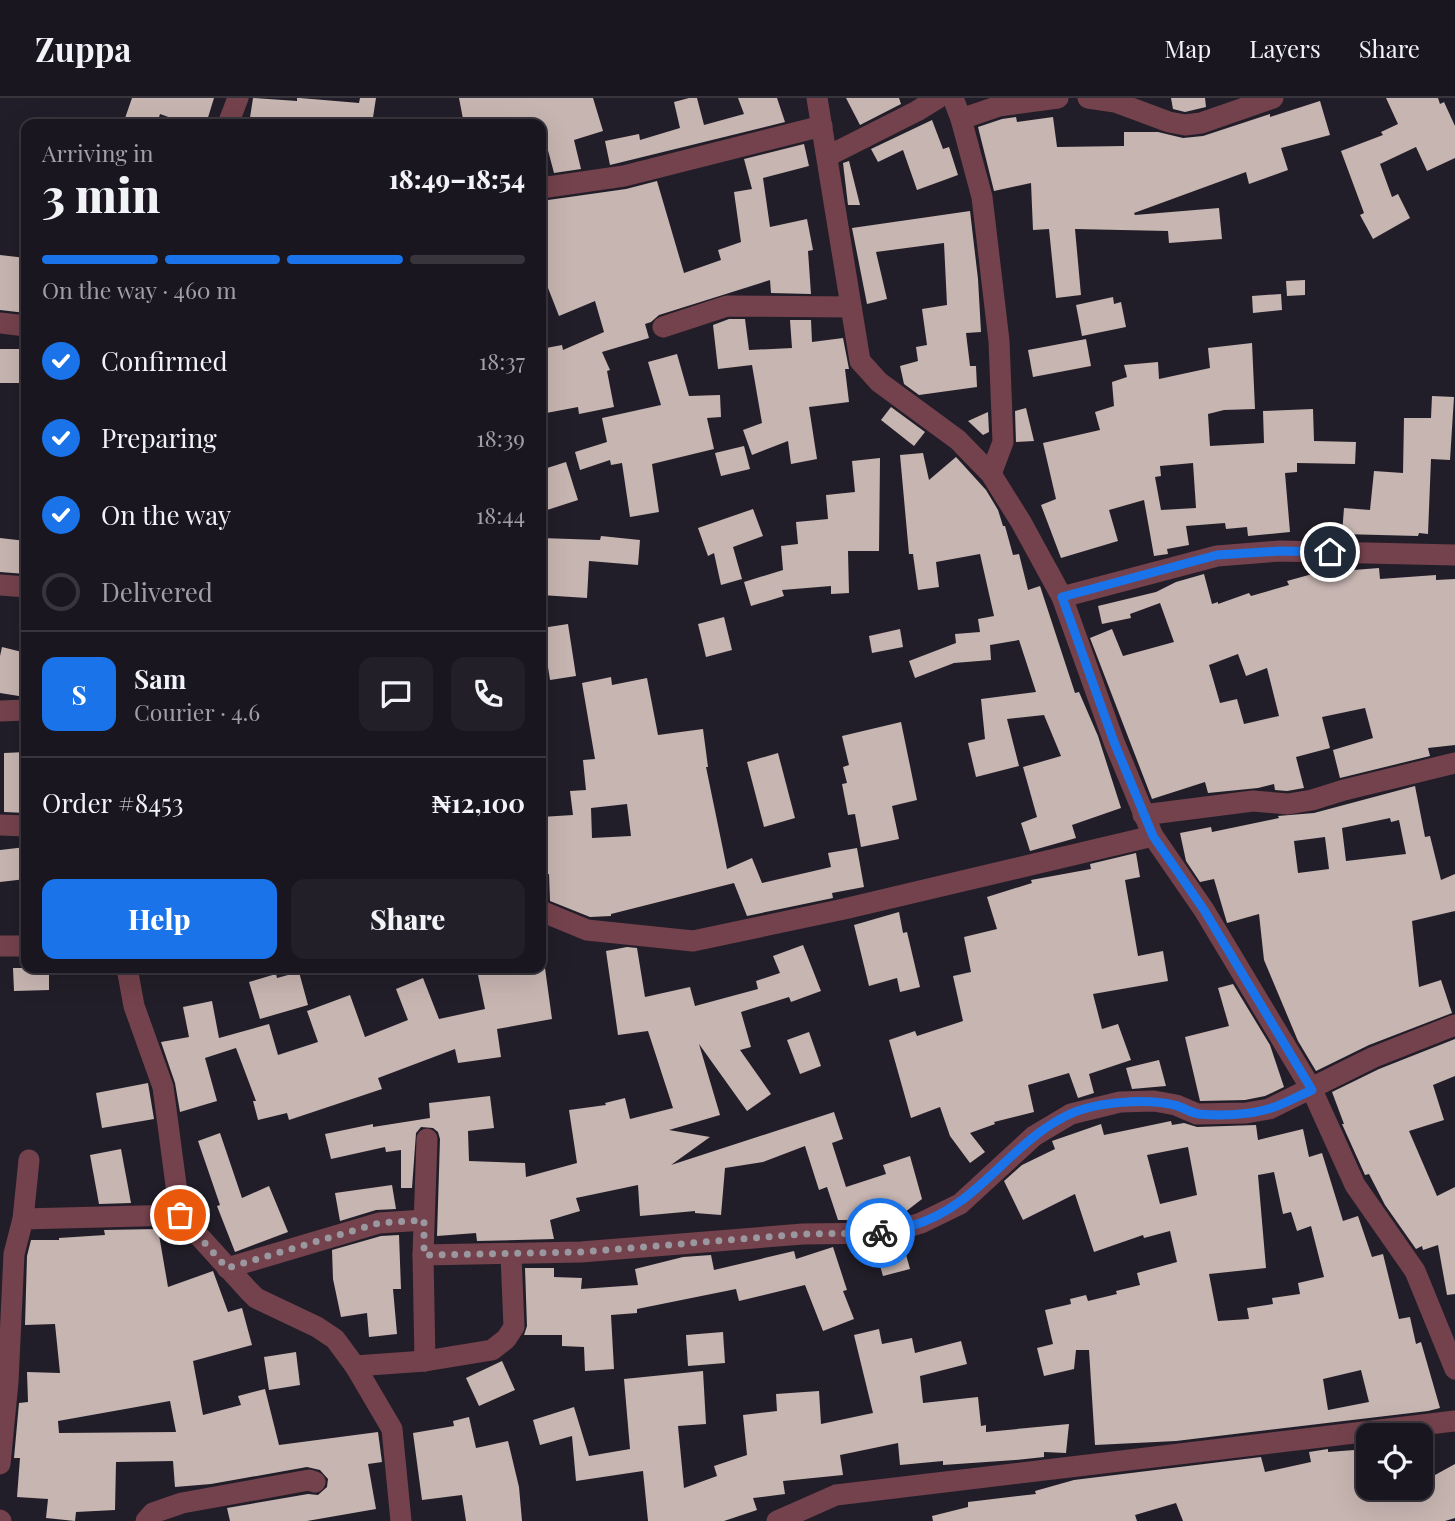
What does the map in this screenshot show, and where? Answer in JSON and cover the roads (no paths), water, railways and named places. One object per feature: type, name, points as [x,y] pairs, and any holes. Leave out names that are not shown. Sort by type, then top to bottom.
[{"type":"street","points":[[230,119],[238,98]]},
{"type":"street","points":[[817,98],[860,361],[878,382],[958,440],[991,474],[1021,522],[1062,597],[1143,816],[1153,836],[1204,910],[1312,1090],[1355,1185],[1415,1271],[1455,1369]]},
{"type":"street","points":[[828,156],[938,98]]},
{"type":"street","points":[[953,98],[982,197],[999,341],[1003,442],[991,474]]},
{"type":"street","points":[[961,119],[999,106],[1058,98]]},
{"type":"street","points":[[1088,98],[1115,102],[1169,122],[1185,125],[1201,123],[1273,98]]},
{"type":"street","points":[[546,187],[624,176],[822,126]]},
{"type":"street","points":[[663,327],[727,306],[851,307]]},
{"type":"street","points":[[0,323],[21,325]]},
{"type":"street","points":[[1062,597],[1217,555],[1280,551],[1455,555]]},
{"type":"street","points":[[0,585],[21,587]]},
{"type":"street","points":[[0,711],[21,710]]},
{"type":"street","points":[[1143,816],[1253,801],[1288,804],[1312,800],[1455,763]]},
{"type":"street","points":[[0,825],[21,825]]},
{"type":"street","points":[[546,913],[587,930],[693,941],[844,909],[1153,836]]},
{"type":"street","points":[[0,946],[21,946]]},
{"type":"street","points":[[128,973],[134,1006],[163,1087],[180,1215],[256,1297],[317,1327],[335,1339],[355,1366],[392,1429],[401,1521]]},
{"type":"street","points":[[424,1255],[581,1252],[803,1234],[888,1233],[921,1223],[960,1204],[1034,1136],[1071,1114],[1120,1102],[1154,1101],[1176,1105],[1197,1114],[1246,1113],[1269,1109],[1374,1057],[1455,1025]]},
{"type":"street","points":[[425,1361],[424,1220],[427,1139]]},
{"type":"street","points":[[0,1464],[8,1382],[7,1253],[23,1219],[29,1160]]},
{"type":"street","points":[[23,1219],[180,1215]]},
{"type":"street","points":[[227,1268],[379,1223],[424,1220]]},
{"type":"street","points":[[355,1366],[425,1361],[492,1350],[506,1339],[514,1327],[511,1255]]},
{"type":"street","points":[[777,1521],[836,1494],[1455,1421]]},
{"type":"street","points":[[146,1521],[153,1513],[182,1503],[309,1480],[315,1482]]}]
